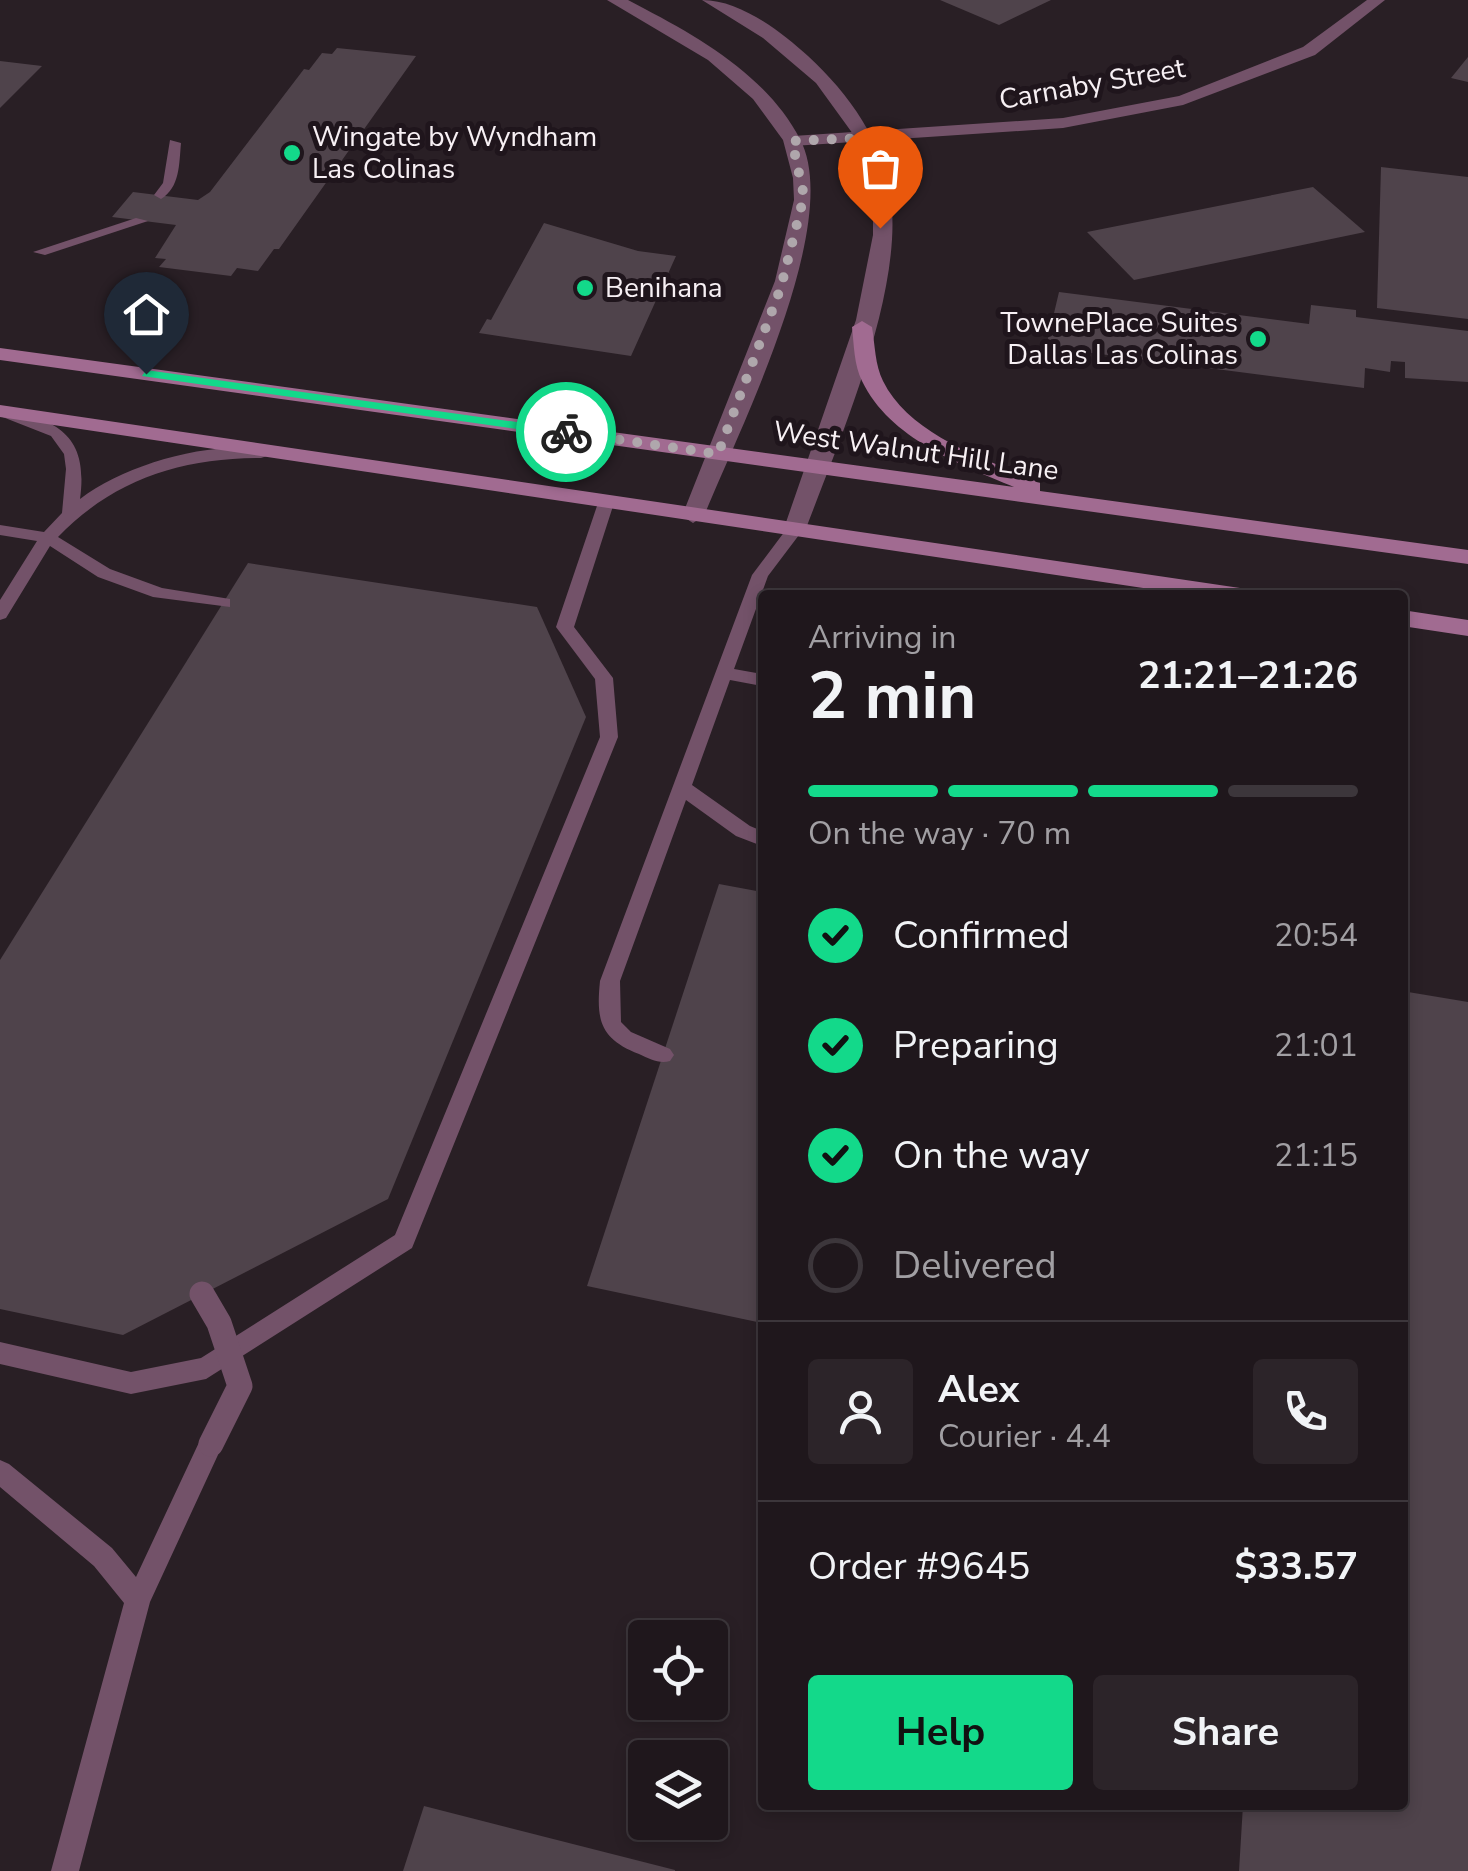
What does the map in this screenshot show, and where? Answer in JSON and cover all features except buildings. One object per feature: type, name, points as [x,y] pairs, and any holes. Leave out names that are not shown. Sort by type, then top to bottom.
[{"type":"main road","points":[[862,327],[871,379],[885,402],[906,420],[960,456],[1035,488],[1121,509]]},
{"type":"main road","name":"West Walnut Hill Lane","points":[[0,354],[1468,557]]},
{"type":"main road","points":[[0,411],[1205,590]]},
{"type":"main road","points":[[1408,619],[1468,628]]},
{"type":"street","points":[[615,0],[673,27],[720,59],[792,141],[804,196],[781,287],[693,516]]},
{"type":"street","points":[[710,0],[754,22],[807,61],[865,138],[882,200],[876,281],[818,468],[794,531]]},
{"type":"street","name":"Carnaby Street","points":[[792,141],[1062,123],[1182,100],[1309,51],[1378,0]]},
{"type":"lane","points":[[161,196],[170,183],[175,143]]},
{"type":"lane","points":[[40,252],[141,220]]},
{"type":"lane","points":[[0,411],[55,429],[70,447],[77,468],[70,514]]},
{"type":"lane","points":[[0,614],[48,538],[70,514],[101,492],[177,460],[219,452],[292,455]]},
{"type":"lane","points":[[0,1354],[131,1382],[206,1368],[404,1241],[609,736],[604,678],[564,627],[606,503]]},
{"type":"lane","points":[[0,530],[48,538],[104,573],[159,593],[224,603]]},
{"type":"lane","points":[[662,1055],[618,1038],[606,1015],[610,981],[760,575],[794,531]]},
{"type":"lane","points":[[724,673],[758,679]]},
{"type":"lane","points":[[682,787],[743,831],[758,837]]},
{"type":"lane","points":[[66,1871],[138,1600],[240,1386],[219,1323],[202,1294]]},
{"type":"lane","points":[[0,1472],[104,1556],[138,1600]]},
{"type":"way so far","points":[[566,432],[718,454],[781,287],[804,196],[792,141],[865,138],[882,200],[880,228]]},
{"type":"place","name":"Wingate by Wyndham Las Colinas","points":[[292,153]]},
{"type":"place","name":"Benihana","points":[[585,288]]},
{"type":"place","name":"TownePlace Suites Dallas Las Colinas","points":[[1258,339]]},
{"type":"route","points":[[146,374],[566,432]]}]
